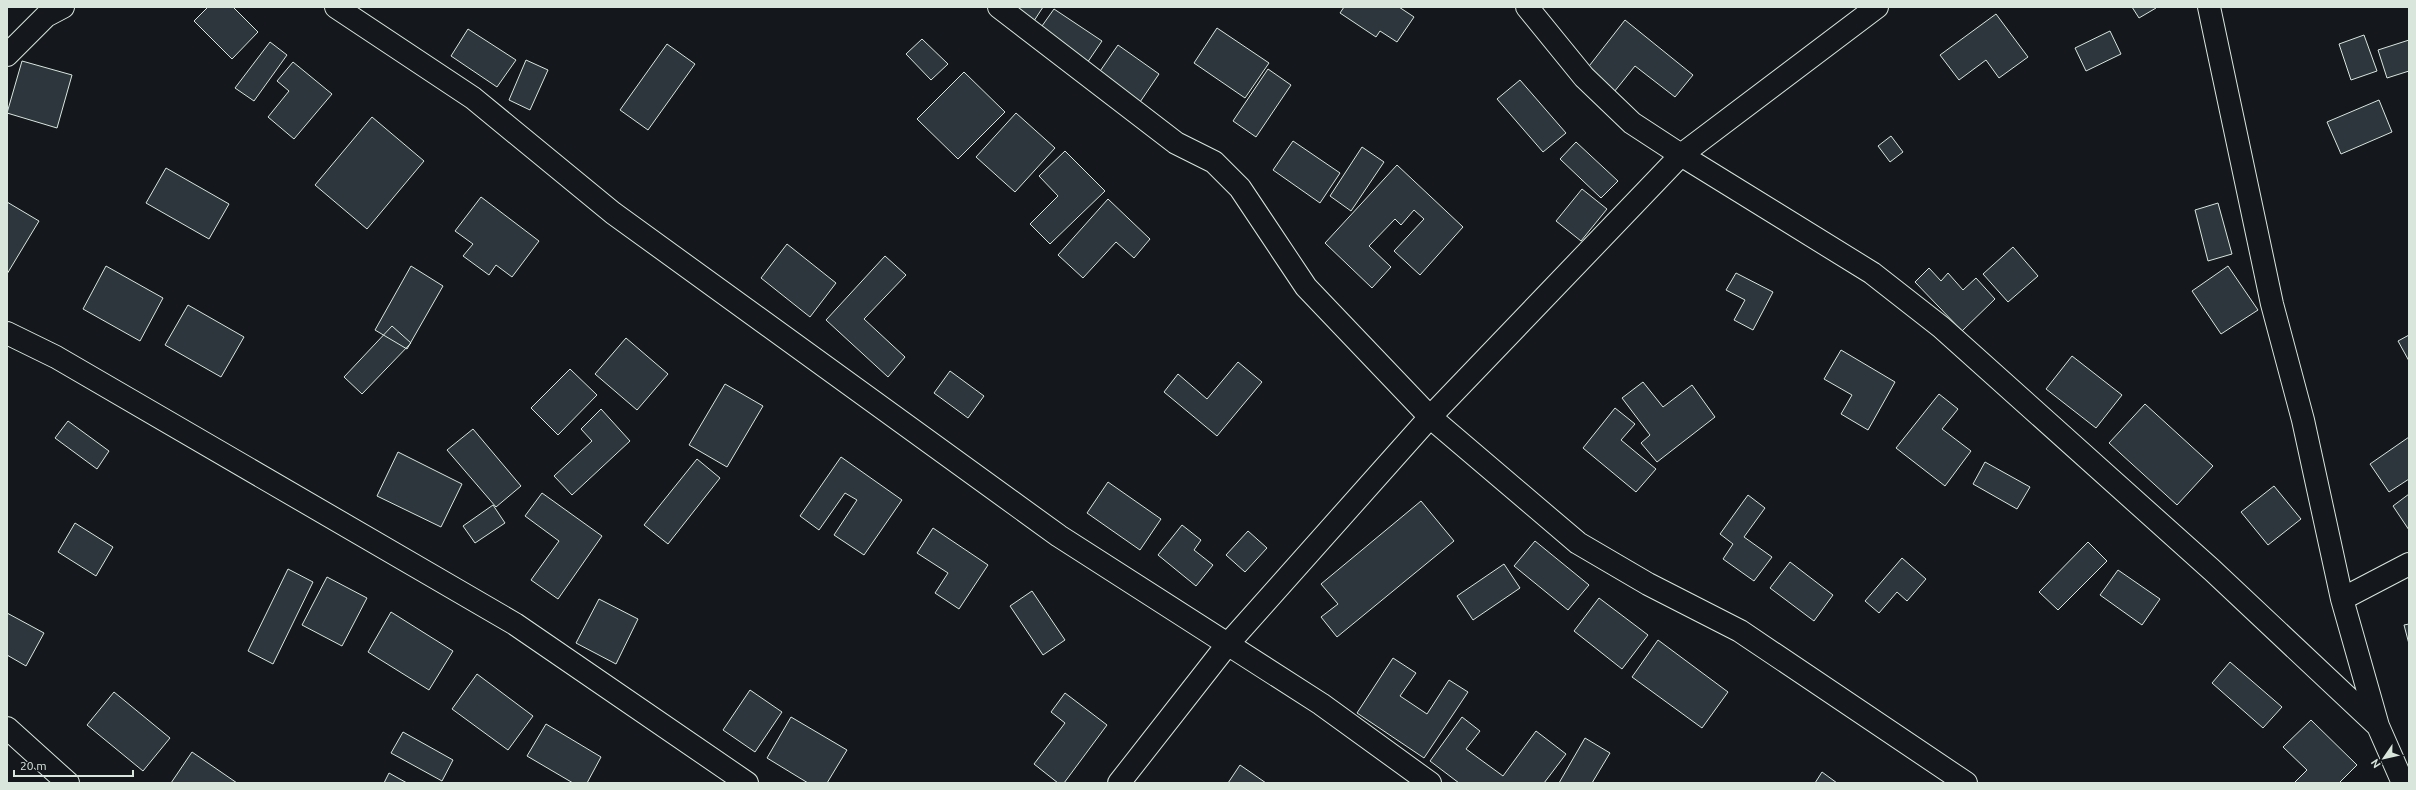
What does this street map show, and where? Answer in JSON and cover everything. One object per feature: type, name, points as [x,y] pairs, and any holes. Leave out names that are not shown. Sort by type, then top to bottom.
[{"type":"street","points":[[7,55],[46,16],[62,7]]},
{"type":"street","points":[[336,7],[474,98],[614,213],[1058,536],[1321,704],[1430,783]]},
{"type":"street","points":[[998,7],[1176,143],[1214,162],[1240,188],[1306,288],[1430,417],[1578,543],[1648,584],[1740,631],[1966,783]]},
{"type":"street","points":[[1526,7],[1584,77],[1632,123],[1680,155],[1872,273],[1941,327],[2206,565],[2378,726]]},
{"type":"street","points":[[1119,783],[1227,645],[1430,417],[1680,155],[1877,7]]},
{"type":"street","points":[[2209,7],[2272,304],[2303,420],[2342,598],[2378,726],[2403,783]]},
{"type":"street","points":[[7,333],[56,357],[515,624],[747,783]]},
{"type":"street","points":[[2342,598],[2409,564]]},
{"type":"street","points":[[7,728],[68,783]]},
{"type":"building","points":[[208,7],[233,7],[258,32],[232,59],[194,21]]},
{"type":"building","points":[[1007,7],[1043,7],[1032,24]]},
{"type":"building","points":[[1344,7],[1399,7],[1414,17],[1397,42],[1380,31],[1376,37],[1340,13]]},
{"type":"building","points":[[2132,7],[2155,7],[2156,8],[2139,18]]},
{"type":"building","points":[[1054,9],[1102,41],[1085,66],[1037,33]]},
{"type":"building","points":[[1996,14],[2028,57],[1999,78],[1986,60],[1959,80],[1940,55]]},
{"type":"building","points":[[1625,20],[1693,75],[1675,97],[1635,66],[1614,92],[1586,70]]},
{"type":"building","points":[[1217,28],[1269,63],[1245,98],[1194,63]]},
{"type":"building","points":[[468,29],[516,60],[497,87],[451,56]]},
{"type":"building","points":[[2110,31],[2121,54],[2086,71],[2075,48]]},
{"type":"building","points":[[2364,35],[2377,71],[2351,80],[2339,44]]},
{"type":"building","points":[[922,39],[948,64],[931,80],[906,54]]},
{"type":"building","points":[[2409,40],[2409,71],[2387,78],[2378,50]]},
{"type":"building","points":[[270,42],[287,55],[254,101],[235,88]]},
{"type":"building","points":[[667,44],[695,64],[648,130],[620,110]]},
{"type":"building","points":[[1118,45],[1159,74],[1138,105],[1096,77]]},
{"type":"building","points":[[526,60],[548,70],[530,110],[509,100]]},
{"type":"building","points":[[22,61],[72,75],[57,128],[7,113]]},
{"type":"building","points":[[293,62],[332,94],[294,139],[268,117],[289,91],[277,81]]},
{"type":"building","points":[[1268,69],[1291,85],[1256,137],[1233,121]]},
{"type":"building","points":[[964,72],[1005,112],[958,159],[917,119]]},
{"type":"building","points":[[1520,80],[1566,133],[1543,152],[1497,99]]},
{"type":"building","points":[[2379,100],[2392,132],[2341,154],[2327,122]]},
{"type":"building","points":[[1016,113],[1055,148],[1015,192],[976,157]]},
{"type":"building","points":[[372,117],[424,161],[367,229],[315,185]]},
{"type":"building","points":[[1891,136],[1903,152],[1890,162],[1878,146]]},
{"type":"building","points":[[1293,141],[1340,173],[1320,203],[1273,170]]},
{"type":"building","points":[[1576,142],[1618,181],[1601,198],[1560,159]]},
{"type":"building","points":[[1362,147],[1384,162],[1351,211],[1330,196]]},
{"type":"building","points":[[1065,151],[1105,191],[1050,244],[1030,224],[1058,196],[1039,176]]},
{"type":"building","points":[[1397,165],[1463,227],[1420,275],[1394,251],[1424,219],[1414,210],[1401,225],[1395,219],[1369,246],[1391,267],[1372,288],[1325,243]]},
{"type":"building","points":[[166,168],[229,204],[209,239],[146,203]]},
{"type":"building","points":[[1582,189],[1607,209],[1581,241],[1556,221]]},
{"type":"building","points":[[481,197],[539,241],[512,277],[496,265],[489,275],[463,256],[473,244],[455,231]]},
{"type":"building","points":[[1108,199],[1150,239],[1134,258],[1116,242],[1083,278],[1058,255]]},
{"type":"building","points":[[7,202],[39,221],[7,274]]},
{"type":"building","points":[[2218,203],[2232,254],[2208,261],[2195,210]]},
{"type":"building","points":[[787,244],[836,283],[810,317],[761,278]]},
{"type":"building","points":[[2013,247],[2038,276],[2008,302],[1983,274]]},
{"type":"building","points":[[885,256],[906,275],[864,319],[905,357],[888,377],[826,320]]},
{"type":"building","points":[[106,266],[163,298],[140,341],[83,309]]},
{"type":"building","points":[[411,266],[443,286],[407,349],[375,330]]},
{"type":"building","points":[[2228,266],[2258,310],[2221,334],[2192,291]]},
{"type":"building","points":[[1929,268],[1941,281],[1948,273],[1963,290],[1976,278],[1995,299],[1962,331],[1915,282]]},
{"type":"building","points":[[1736,273],[1773,292],[1753,330],[1734,320],[1745,300],[1726,290]]},
{"type":"building","points":[[188,305],[244,337],[221,377],[165,345]]},
{"type":"building","points":[[392,326],[411,343],[362,394],[344,377]]},
{"type":"building","points":[[2409,335],[2409,361],[2398,341]]},
{"type":"building","points":[[626,338],[668,374],[637,410],[595,374]]},
{"type":"building","points":[[1841,350],[1895,382],[1868,430],[1841,414],[1852,395],[1824,379]]},
{"type":"building","points":[[2072,356],[2122,395],[2096,428],[2046,389]]},
{"type":"building","points":[[1238,362],[1262,382],[1217,436],[1164,392],[1178,374],[1207,399]]},
{"type":"building","points":[[570,369],[597,395],[558,435],[531,408]]},
{"type":"building","points":[[950,371],[984,396],[968,418],[934,393]]},
{"type":"building","points":[[1643,382],[1663,407],[1692,385],[1715,417],[1657,462],[1641,443],[1650,435],[1622,398]]},
{"type":"building","points":[[725,384],[763,406],[727,467],[689,445]]},
{"type":"building","points":[[1939,394],[1958,409],[1942,429],[1971,451],[1945,486],[1896,448]]},
{"type":"building","points":[[2145,404],[2213,466],[2177,505],[2109,443]]},
{"type":"building","points":[[1615,408],[1635,424],[1621,440],[1656,469],[1636,492],[1583,448]]},
{"type":"building","points":[[601,409],[630,441],[572,495],[554,476],[592,441],[581,429]]},
{"type":"building","points":[[68,421],[109,451],[97,469],[55,438]]},
{"type":"building","points":[[473,429],[521,486],[496,507],[447,450]]},
{"type":"building","points":[[2409,437],[2409,479],[2389,492],[2370,464]]},
{"type":"building","points":[[398,452],[462,484],[441,527],[377,496]]},
{"type":"building","points":[[841,457],[902,500],[864,555],[834,535],[857,500],[845,493],[819,530],[800,516]]},
{"type":"building","points":[[697,459],[720,478],[668,544],[644,525]]},
{"type":"building","points":[[1985,462],[2030,487],[2017,509],[1973,484]]},
{"type":"building","points":[[1108,482],[1161,519],[1140,550],[1087,513]]},
{"type":"building","points":[[2274,486],[2301,519],[2268,545],[2241,512]]},
{"type":"building","points":[[542,493],[602,536],[558,599],[531,580],[559,541],[525,516]]},
{"type":"building","points":[[2409,494],[2409,530],[2393,506]]},
{"type":"building","points":[[1748,495],[1765,508],[1744,537],[1772,557],[1754,581],[1723,559],[1733,544],[1720,534]]},
{"type":"building","points":[[1421,501],[1454,541],[1337,637],[1321,617],[1338,604],[1321,584]]},
{"type":"building","points":[[493,505],[505,523],[475,543],[463,526]]},
{"type":"building","points":[[75,523],[113,547],[96,576],[58,552]]},
{"type":"building","points":[[1182,525],[1201,540],[1194,550],[1213,565],[1196,586],[1158,555]]},
{"type":"building","points":[[933,528],[988,565],[959,609],[935,593],[948,573],[917,553]]},
{"type":"building","points":[[1248,531],[1267,548],[1245,572],[1226,555]]},
{"type":"building","points":[[1535,541],[1589,585],[1568,610],[1514,566]]},
{"type":"building","points":[[2088,542],[2107,561],[2058,610],[2039,592]]},
{"type":"building","points":[[1902,558],[1926,579],[1907,601],[1897,592],[1879,613],[1865,601]]},
{"type":"building","points":[[1790,562],[1833,595],[1814,621],[1770,588]]},
{"type":"building","points":[[1504,564],[1520,588],[1473,620],[1457,596]]},
{"type":"building","points":[[288,569],[313,582],[273,664],[248,651]]},
{"type":"building","points":[[2118,570],[2160,599],[2142,625],[2100,595]]},
{"type":"building","points":[[327,577],[367,598],[342,646],[302,625]]},
{"type":"building","points":[[1032,591],[1065,640],[1043,655],[1010,606]]},
{"type":"building","points":[[1599,598],[1648,635],[1622,669],[1574,631]]},
{"type":"building","points":[[599,599],[638,619],[616,664],[576,643]]},
{"type":"building","points":[[391,612],[453,651],[429,690],[368,652]]},
{"type":"building","points":[[7,613],[44,633],[26,666],[7,655]]},
{"type":"building","points":[[2409,624],[2409,644],[2404,625]]},
{"type":"building","points":[[1658,640],[1728,692],[1702,728],[1632,677]]},
{"type":"building","points":[[1393,658],[1416,673],[1400,696],[1427,714],[1449,680],[1468,692],[1424,758],[1357,713]]},
{"type":"building","points":[[2230,662],[2282,707],[2263,728],[2212,683]]},
{"type":"building","points":[[477,674],[533,716],[508,750],[452,709]]},
{"type":"building","points":[[750,690],[782,712],[755,752],[723,730]]},
{"type":"building","points":[[114,692],[170,738],[143,771],[87,725]]},
{"type":"building","points":[[1065,693],[1107,725],[1064,783],[1058,783],[1034,764],[1065,723],[1051,712]]},
{"type":"building","points":[[791,717],[847,750],[827,783],[808,783],[767,758]]},
{"type":"building","points":[[1462,717],[1480,731],[1466,749],[1503,776],[1536,731],[1566,754],[1544,783],[1459,783],[1430,761]]},
{"type":"building","points":[[2311,720],[2357,765],[2339,783],[2294,783],[2307,770],[2283,747]]},
{"type":"building","points":[[546,724],[601,757],[587,783],[573,783],[527,756]]},
{"type":"building","points":[[403,732],[453,760],[442,781],[391,753]]},
{"type":"building","points":[[1585,738],[1610,753],[1592,783],[1559,783]]},
{"type":"building","points":[[192,752],[237,783],[171,783]]},
{"type":"building","points":[[1240,765],[1266,783],[1228,783]]},
{"type":"building","points":[[1822,772],[1837,783],[1815,783]]},
{"type":"building","points":[[389,773],[407,783],[384,783]]}]
